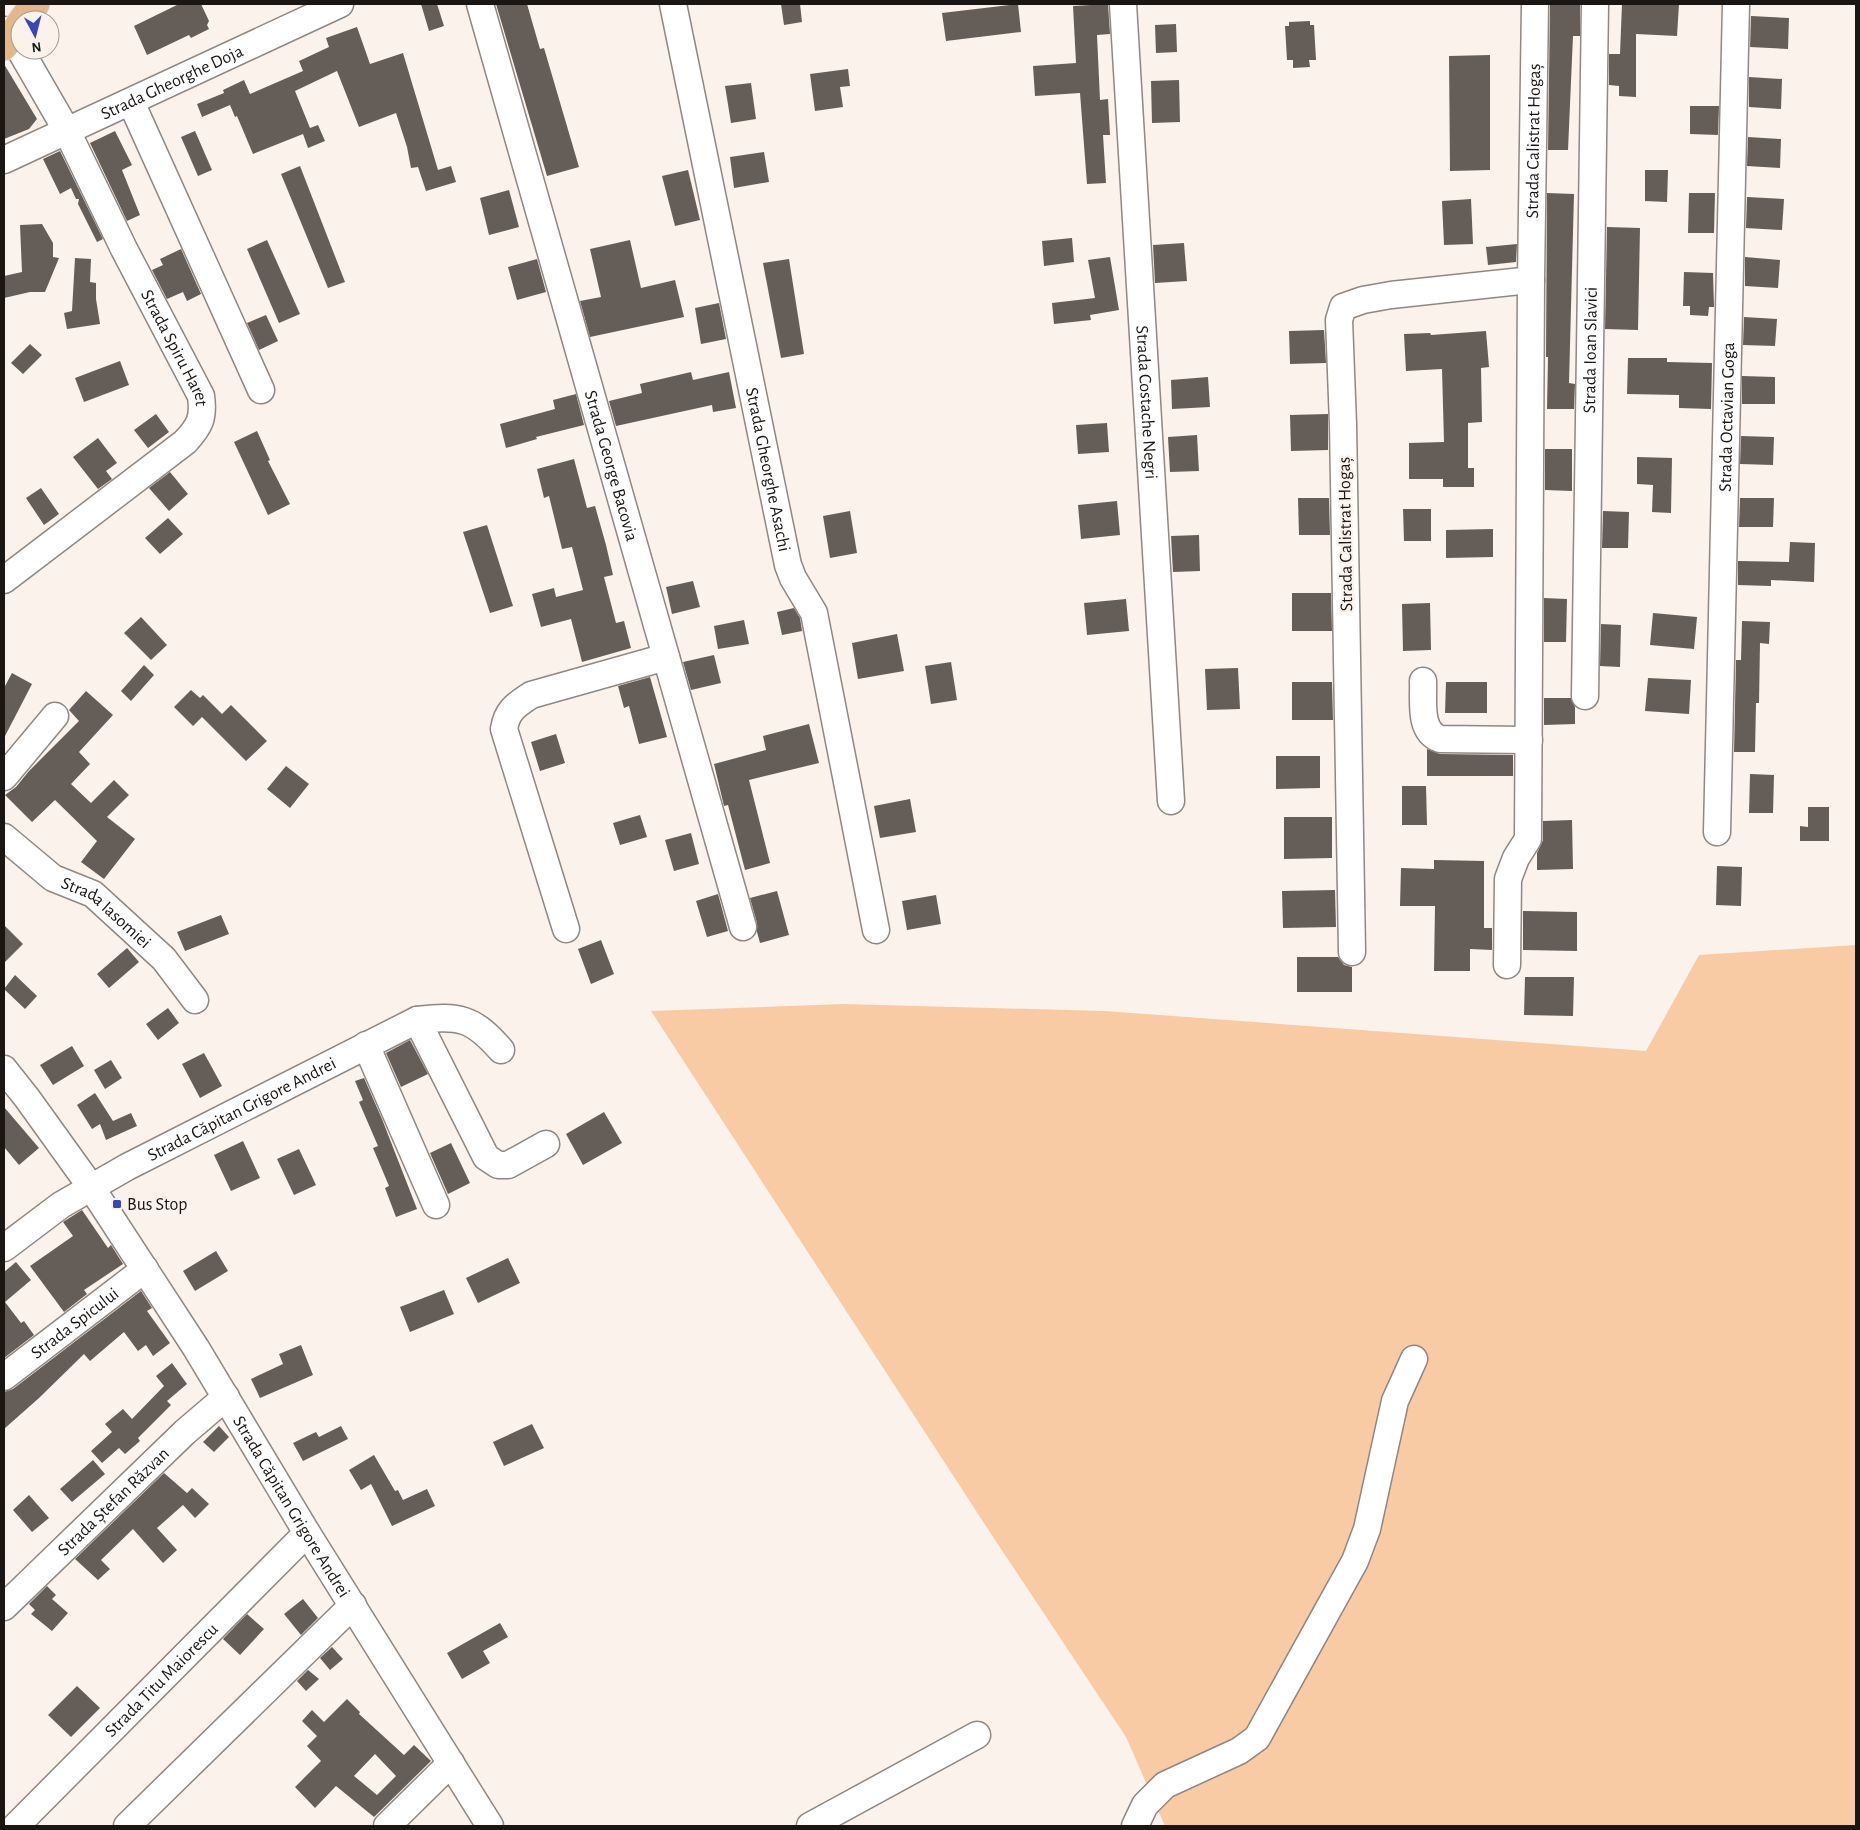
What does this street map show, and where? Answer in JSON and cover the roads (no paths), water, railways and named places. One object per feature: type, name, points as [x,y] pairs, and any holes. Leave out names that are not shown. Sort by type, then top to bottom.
[{"type":"street","name":"Strada Gheorghe Doja","points":[[4,160],[340,4]]},
{"type":"street","name":"Strada George Bacovia","points":[[480,4],[743,927]]},
{"type":"street","name":"Strada Gheorghe Asachi","points":[[673,4],[788,565],[793,578],[814,613],[876,930]]},
{"type":"street","name":"Strada Costache Negri","points":[[1123,4],[1171,800]]},
{"type":"street","name":"Strada Calistrat Hogaș","points":[[1507,965],[1508,878],[1516,858],[1528,839],[1531,280],[1535,4]]},
{"type":"street","name":"Strada Ioan Slavici","points":[[1585,696],[1596,4]]},
{"type":"street","name":"Strada Octavian Goga","points":[[1717,832],[1736,4]]},
{"type":"street","name":"Strada Spiru Haret","points":[[4,580],[185,442],[200,421],[202,408],[201,396],[124,249],[67,131],[28,60]]},
{"type":"street","points":[[131,102],[261,390]]},
{"type":"street","name":"Strada Calistrat Hogaș","points":[[1352,952],[1343,424],[1339,320],[1343,307],[1363,300],[1391,295],[1531,280]]},
{"type":"street","points":[[566,929],[504,729],[506,718],[516,705],[532,695],[666,657]]},
{"type":"street","points":[[1424,681],[1424,718],[1429,732],[1434,737],[1440,739],[1529,740]]},
{"type":"street","points":[[4,777],[55,716]]},
{"type":"street","name":"Strada Iasomiei","points":[[4,837],[53,878],[93,894],[164,959],[195,1000]]},
{"type":"street","name":"Strada Căpitan Grigore Andrei","points":[[91,1187],[167,1145],[417,1020],[438,1017],[466,1020],[484,1031],[501,1050]]},
{"type":"street","points":[[417,1020],[486,1157],[498,1165],[508,1165],[546,1144]]},
{"type":"street","points":[[366,1044],[436,1205]]},
{"type":"street","name":"Strada Căpitan Grigore Andrei","points":[[4,1069],[91,1187],[145,1269],[490,1826]]},
{"type":"street","points":[[4,1248],[61,1205],[91,1187]]},
{"type":"street","name":"Strada Spicului","points":[[4,1377],[145,1269]]},
{"type":"street","points":[[1135,1826],[1145,1805],[1165,1785],[1239,1751],[1257,1738],[1355,1560],[1367,1529],[1396,1401],[1414,1358]]},
{"type":"street","name":"Strada Ștefan Răzvan","points":[[4,1607],[185,1432],[226,1397]]},
{"type":"street","name":"Strada Titu Maiorescu","points":[[16,1826],[307,1533]]},
{"type":"street","points":[[127,1826],[352,1605]]},
{"type":"street","points":[[810,1826],[977,1735]]},
{"type":"street","points":[[386,1826],[450,1764]]},
{"type":"place","name":"Bus Stop","points":[[117,1204]]}]
